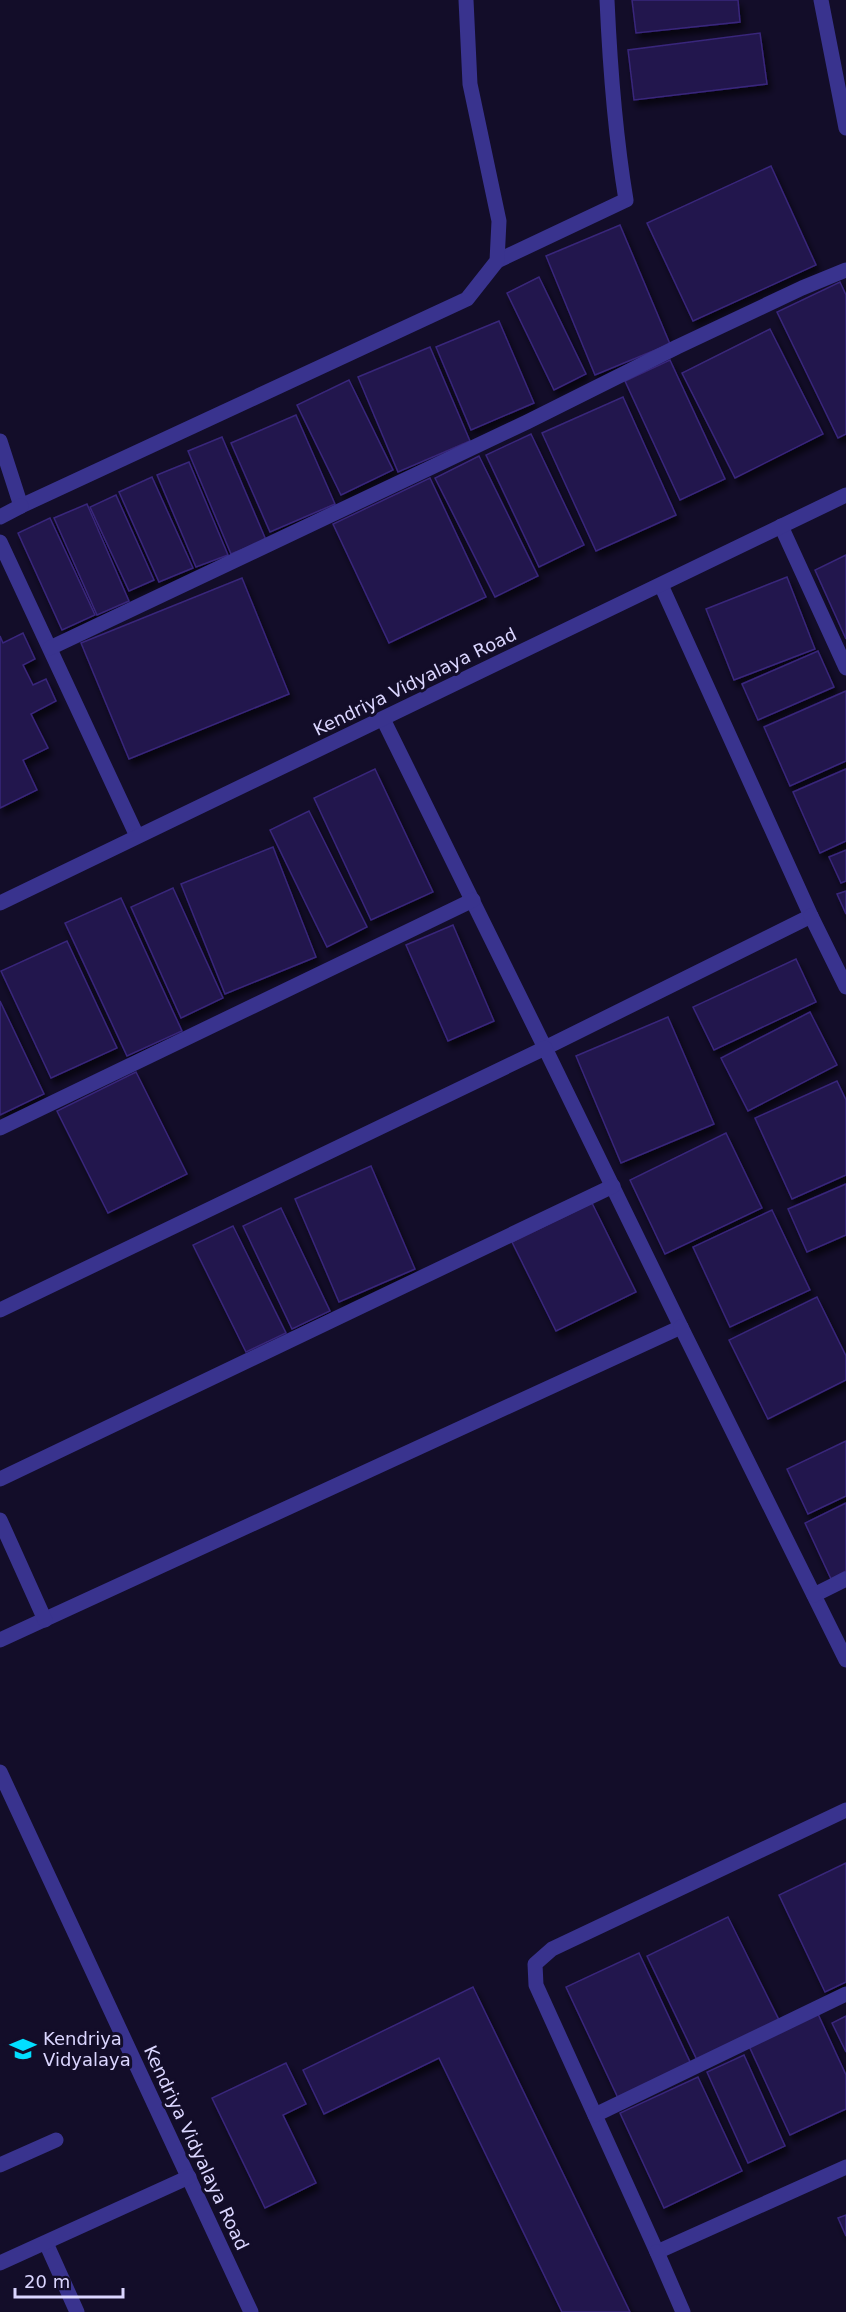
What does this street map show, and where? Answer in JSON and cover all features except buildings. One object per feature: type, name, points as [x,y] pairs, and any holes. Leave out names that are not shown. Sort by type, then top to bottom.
[{"type":"street","points":[[466,0],[470,84],[499,221],[497,261]]},
{"type":"street","points":[[0,517],[467,299],[497,261],[626,200],[611,71],[607,0]]},
{"type":"street","points":[[820,0],[846,128]]},
{"type":"street","points":[[50,648],[527,422],[677,347],[802,288],[846,270]]},
{"type":"street","points":[[0,441],[21,506]]},
{"type":"street","name":"Kendriya Vidyalaya Road","points":[[0,903],[846,495]]},
{"type":"street","points":[[781,526],[846,668]]},
{"type":"street","points":[[0,542],[137,836]]},
{"type":"street","points":[[661,585],[811,916],[846,987]]},
{"type":"street","points":[[383,718],[846,1660]]},
{"type":"street","points":[[0,1128],[473,900]]},
{"type":"street","points":[[0,1310],[545,1048],[811,916]]},
{"type":"street","points":[[0,1479],[613,1186]]},
{"type":"street","points":[[0,1640],[681,1327]]},
{"type":"street","points":[[0,1520],[45,1620]]},
{"type":"street","points":[[814,1595],[846,1579]]},
{"type":"street","name":"Kendriya Vidyalaya Road","points":[[0,1772],[251,2312]]},
{"type":"street","points":[[683,2312],[536,1985],[535,1964],[552,1949],[846,1810]]},
{"type":"street","points":[[595,2115],[846,1994]]},
{"type":"street","points":[[0,2165],[56,2140]]},
{"type":"street","points":[[657,2252],[846,2167]]},
{"type":"street","points":[[0,2263],[189,2177]]},
{"type":"street","points":[[46,2242],[77,2312]]},
{"type":"place","name":"Kendriya Vidyalaya","points":[[23,2049]]}]
